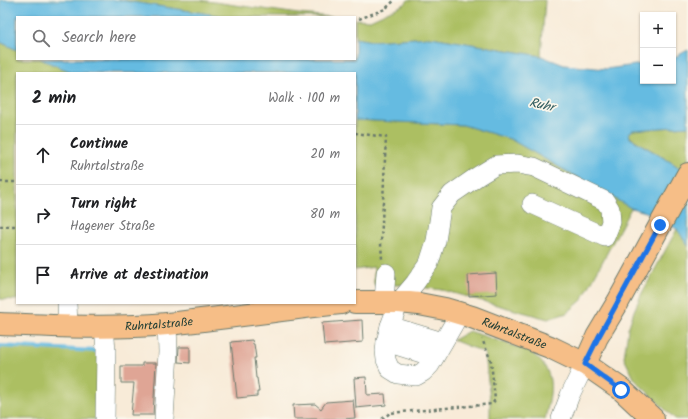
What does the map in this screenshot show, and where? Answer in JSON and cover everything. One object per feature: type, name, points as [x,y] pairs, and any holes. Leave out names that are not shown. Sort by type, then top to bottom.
[{"type":"main road","points":[[585,364],[688,174]]},
{"type":"main road","name":"Ruhrtalstraße","points":[[356,302],[392,302],[419,304],[439,308],[466,315],[550,347],[585,364],[621,390],[653,419]]},
{"type":"main road","name":"Ruhrtalstraße","points":[[0,324],[104,327],[167,324],[252,308],[323,304]]},
{"type":"street","points":[[392,302],[415,283],[429,263],[436,241],[441,208],[452,194],[496,165],[517,164],[534,167],[605,201],[610,209],[610,222],[605,238],[532,204]]},
{"type":"street","points":[[386,273],[392,302],[385,351],[386,360],[390,369],[398,374],[416,376],[423,372],[430,365],[438,349],[466,315]]},
{"type":"street","points":[[67,304],[68,326]]},
{"type":"street","points":[[164,419],[168,352],[167,324]]},
{"type":"street","points":[[104,327],[106,350],[105,419]]},
{"type":"street","points":[[388,334],[438,349]]},
{"type":"street","points":[[561,419],[570,395],[585,364]]},
{"type":"path","points":[[359,19],[385,10],[395,0]]},
{"type":"path","points":[[356,133],[386,137],[381,244],[382,263],[386,273]]},
{"type":"path","points":[[0,182],[16,182]]},
{"type":"path","points":[[0,226],[16,226]]},
{"type":"path","points":[[382,419],[390,413],[492,404],[495,400],[491,361],[466,315]]},
{"type":"green space","points":[[119,0],[200,0],[321,16],[223,16]]},
{"type":"green space","points":[[408,0],[545,0],[541,56],[431,37],[371,41],[356,38],[356,19],[370,20],[405,4]]},
{"type":"green space","points":[[0,42],[16,50],[16,60],[42,60],[72,72],[16,72],[16,300],[0,299]]},
{"type":"green space","points":[[356,120],[463,125],[510,139],[631,208],[582,300],[567,313],[548,319],[442,290],[405,285],[374,285],[374,267],[356,270]]},
{"type":"green space","points":[[688,126],[688,175],[674,164],[630,137],[629,133],[633,130]]},
{"type":"green space","points":[[688,216],[688,419],[675,419],[635,380],[624,358],[628,329],[642,293],[677,229]]},
{"type":"green space","points":[[469,331],[529,351],[538,358],[548,373],[550,381],[549,399],[545,419],[490,419],[490,400],[485,353],[453,340]]},
{"type":"green space","points":[[0,346],[26,349],[97,351],[109,419],[0,419]]},
{"type":"water","points":[[0,0],[119,0],[223,16],[16,16],[16,50],[0,42]]},
{"type":"water","name":"Ruhr","points":[[431,37],[541,56],[564,65],[606,69],[640,64],[640,84],[676,84],[676,56],[688,50],[688,126],[633,130],[629,133],[630,138],[674,164],[688,175],[688,246],[677,229],[646,212],[631,208],[510,139],[463,125],[356,120],[356,72],[72,72],[42,60],[356,60],[356,38],[372,41]]},
{"type":"building","points":[[496,273],[497,294],[469,296],[468,275]]},
{"type":"building","points":[[362,320],[363,342],[324,345],[322,323]]},
{"type":"building","points":[[252,340],[256,358],[254,358],[259,392],[257,392],[257,396],[237,398],[231,342]]},
{"type":"building","points":[[179,347],[190,347],[190,363],[178,362]]},
{"type":"building","points":[[142,363],[156,363],[153,415],[131,415],[134,383],[121,383],[121,366],[142,366]]},
{"type":"building","points":[[366,377],[367,395],[385,394],[386,405],[356,408],[354,378]]},
{"type":"building","points":[[353,400],[355,418],[294,419],[293,405],[315,404],[321,409],[326,402]]},
{"type":"waterway","points":[[0,346],[97,351]]},
{"type":"route","points":[[621,390],[585,364],[660,225]]}]
